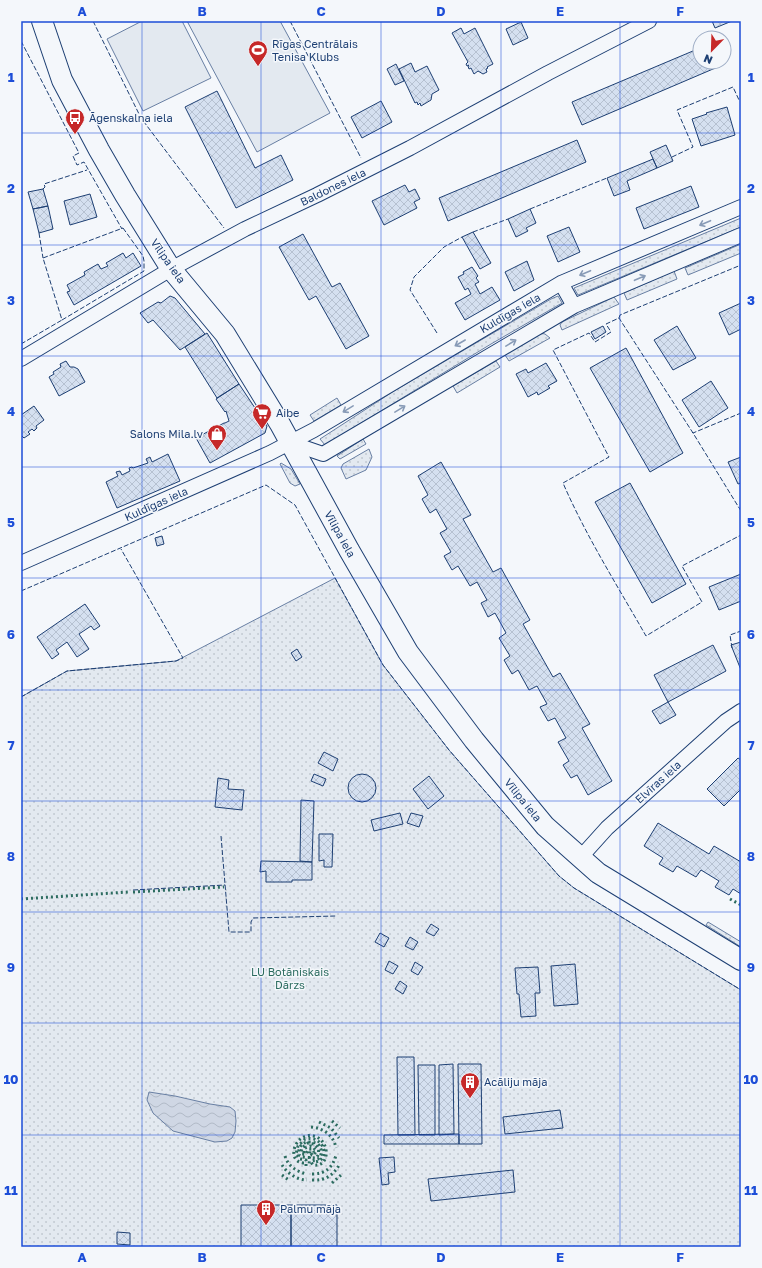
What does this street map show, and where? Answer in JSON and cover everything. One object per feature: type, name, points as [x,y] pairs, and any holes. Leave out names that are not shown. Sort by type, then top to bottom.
[{"type":"street","name":"Vīlipa iela","points":[[42,21],[62,80],[125,195],[171,269],[225,334],[291,443],[356,563],[408,652],[474,740],[544,826],[598,873],[741,960]]},
{"type":"street","name":"Baldones iela","points":[[21,359],[171,269],[245,229],[317,195],[410,148],[548,73],[649,21]]},
{"type":"street","name":"Kuldīgas iela","points":[[21,563],[291,443],[561,283],[741,207]]},
{"type":"street","points":[[291,443],[323,454],[574,306],[741,236]]},
{"type":"street","points":[[561,283],[574,306]]},
{"type":"street","name":"Elvīras iela","points":[[580,858],[607,828],[726,721],[741,711]]},
{"type":"green space","points":[[142,21],[182,21],[211,78],[143,111],[107,39]]},
{"type":"green space","name":"Rīgas Centrālais Tenisa Klubs","points":[[187,21],[280,21],[330,113],[257,152]]},
{"type":"green space","points":[[741,218],[741,227],[578,295],[574,288]]},
{"type":"green space","points":[[741,244],[741,253],[688,275],[685,268]]},
{"type":"green space","points":[[674,271],[677,279],[627,300],[624,293]]},
{"type":"green space","points":[[558,296],[562,303],[491,344],[325,445],[320,439],[394,391]]},
{"type":"green space","points":[[614,297],[619,304],[562,330],[560,325],[562,322]]},
{"type":"green space","points":[[540,333],[545,334],[550,338],[509,361],[505,355]]},
{"type":"green space","points":[[496,361],[500,367],[457,393],[453,386]]},
{"type":"green space","points":[[337,398],[341,405],[314,421],[310,415]]},
{"type":"green space","points":[[363,439],[366,444],[340,459],[337,456]]},
{"type":"green space","points":[[369,449],[372,457],[366,470],[346,479],[341,468],[343,464]]},
{"type":"green space","points":[[281,463],[291,469],[300,484],[295,486],[290,483],[280,464]]},
{"type":"green space","name":"LU Botāniskais Dārzs","points":[[335,578],[383,665],[449,750],[559,876],[574,888],[741,990],[741,1247],[21,1247],[21,697],[67,671],[176,661]]},
{"type":"green space","points":[[708,922],[741,942],[741,947],[706,925]]},
{"type":"water","points":[[149,1092],[230,1107],[235,1111],[236,1121],[235,1132],[232,1138],[227,1141],[215,1142],[173,1131],[153,1113],[147,1100]]},
{"type":"building","points":[[712,21],[732,21],[715,28]]},
{"type":"building","points":[[521,22],[528,38],[513,45],[506,29]]},
{"type":"building","points":[[461,28],[464,34],[475,28],[493,64],[487,67],[487,72],[483,74],[478,71],[474,74],[471,68],[469,69],[469,65],[467,66],[466,64],[468,62],[452,33]]},
{"type":"building","points":[[692,51],[692,70],[711,70],[582,125],[572,102]]},
{"type":"building","points":[[411,63],[415,72],[427,66],[439,90],[432,94],[431,100],[421,106],[420,103],[418,105],[417,102],[415,103],[399,69]]},
{"type":"building","points":[[396,64],[404,81],[395,85],[387,69]]},
{"type":"building","points":[[217,91],[255,168],[281,155],[293,180],[236,208],[185,107]]},
{"type":"building","points":[[381,101],[392,122],[362,138],[351,117]]},
{"type":"building","points":[[727,107],[735,135],[701,146],[692,119]]},
{"type":"building","points":[[577,140],[586,162],[448,221],[439,198]]},
{"type":"building","points":[[666,145],[673,161],[657,168],[650,152]]},
{"type":"building","points":[[653,159],[657,168],[627,181],[630,190],[614,196],[607,178]]},
{"type":"building","points":[[405,185],[409,192],[415,189],[420,199],[414,202],[417,208],[384,225],[372,201]]},
{"type":"building","points":[[691,186],[699,207],[644,229],[636,208]]},
{"type":"building","points":[[43,189],[48,206],[33,209],[28,192]]},
{"type":"building","points":[[90,194],[97,217],[70,225],[64,201]]},
{"type":"building","points":[[48,206],[53,229],[39,233],[33,209]]},
{"type":"building","points":[[530,209],[536,223],[526,228],[528,231],[516,237],[508,219]]},
{"type":"building","points":[[569,227],[580,252],[558,262],[547,236]]},
{"type":"building","points":[[473,232],[491,263],[480,269],[462,237]]},
{"type":"building","points":[[303,234],[332,287],[340,283],[369,336],[346,349],[316,296],[309,300],[279,247]]},
{"type":"building","points":[[123,253],[126,258],[133,253],[141,266],[74,305],[67,292],[70,291],[67,285],[85,275],[84,272],[98,264],[101,269],[108,266],[106,263]]},
{"type":"building","points":[[527,261],[534,280],[514,291],[505,272]]},
{"type":"building","points":[[472,267],[478,276],[476,278],[479,282],[475,284],[480,294],[492,287],[500,300],[465,320],[455,303],[471,294],[468,288],[465,290],[458,277]]},
{"type":"building","points":[[170,296],[175,298],[205,334],[180,350],[153,320],[148,323],[140,313],[158,302],[161,303]]},
{"type":"building","points":[[741,303],[741,329],[729,335],[719,313]]},
{"type":"building","points":[[603,326],[606,332],[595,339],[591,332]]},
{"type":"building","points":[[677,326],[696,358],[673,370],[654,340]]},
{"type":"building","points":[[207,333],[239,384],[217,398],[185,347]]},
{"type":"building","points":[[626,348],[683,453],[650,472],[590,368]]},
{"type":"building","points":[[66,361],[70,367],[78,369],[85,382],[59,396],[49,377],[54,374],[53,372],[61,367],[60,364]]},
{"type":"building","points":[[546,363],[557,381],[548,386],[550,388],[538,395],[537,392],[528,397],[516,374],[526,369],[528,373]]},
{"type":"building","points":[[711,381],[728,408],[699,427],[682,400]]},
{"type":"building","points":[[239,384],[267,426],[265,433],[210,463],[196,438],[229,421],[226,411],[225,412],[216,399]]},
{"type":"building","points":[[34,406],[44,420],[36,426],[37,428],[34,431],[32,429],[28,432],[30,434],[24,438],[22,436],[21,437],[21,415]]},
{"type":"building","points":[[168,454],[180,481],[117,508],[106,482],[118,476],[116,472],[120,471],[122,475],[130,471],[129,468],[148,463],[146,459],[150,457],[152,462]]},
{"type":"building","points":[[741,457],[741,483],[738,484],[728,462]]},
{"type":"building","points":[[441,462],[471,515],[463,519],[493,572],[501,568],[530,620],[523,624],[553,677],[560,673],[590,724],[582,728],[612,781],[588,795],[577,775],[571,778],[563,765],[569,761],[558,742],[566,738],[555,718],[548,721],[540,707],[547,704],[537,686],[529,690],[518,670],[512,674],[504,660],[510,656],[499,638],[506,633],[495,613],[488,617],[481,603],[487,600],[477,582],[470,586],[458,566],[452,570],[444,556],[451,552],[440,533],[447,529],[436,509],[430,513],[422,499],[428,495],[418,476]]},
{"type":"building","points":[[630,483],[686,584],[652,603],[595,502]]},
{"type":"building","points":[[162,536],[164,544],[157,546],[155,538]]},
{"type":"building","points":[[741,574],[741,601],[719,610],[709,587]]},
{"type":"building","points":[[85,604],[100,626],[94,630],[91,626],[79,634],[89,649],[77,657],[67,642],[56,650],[59,654],[52,659],[37,637]]},
{"type":"building","points":[[741,642],[741,670],[731,645]]},
{"type":"building","points":[[713,645],[726,671],[668,702],[654,675]]},
{"type":"building","points":[[297,649],[302,657],[296,661],[291,653]]},
{"type":"building","points":[[668,702],[676,715],[660,724],[652,711]]},
{"type":"building","points":[[324,752],[338,759],[333,771],[318,763]]},
{"type":"building","points":[[738,758],[741,760],[741,789],[724,806],[707,789]]},
{"type":"building","points":[[314,774],[326,779],[323,786],[311,781]]},
{"type":"building","points":[[362,774],[372,778],[376,788],[372,798],[362,802],[352,798],[348,788],[352,778]]},
{"type":"building","points":[[429,776],[444,796],[428,809],[413,789]]},
{"type":"building","points":[[218,778],[229,780],[228,789],[244,790],[242,810],[215,807]]},
{"type":"building","points":[[301,800],[314,801],[312,862],[300,861]]},
{"type":"building","points":[[400,813],[403,824],[374,831],[371,820]]},
{"type":"building","points":[[411,813],[423,816],[419,827],[407,823]]},
{"type":"building","points":[[658,823],[709,854],[714,846],[741,862],[741,894],[733,889],[729,895],[715,887],[719,881],[701,870],[696,877],[677,866],[673,872],[659,864],[663,858],[644,846]]},
{"type":"building","points":[[319,834],[333,834],[332,867],[324,867],[324,860],[319,861]]},
{"type":"building","points":[[261,861],[312,862],[312,880],[266,882],[266,871],[260,872]]},
{"type":"building","points":[[431,924],[439,929],[434,936],[426,932]]},
{"type":"building","points":[[380,933],[389,938],[384,947],[375,942]]},
{"type":"building","points":[[410,937],[418,942],[413,950],[405,946]]},
{"type":"building","points":[[389,961],[398,966],[393,974],[385,970]]},
{"type":"building","points":[[415,962],[423,967],[418,975],[411,971]]},
{"type":"building","points":[[575,964],[578,1004],[554,1006],[551,966]]},
{"type":"building","points":[[538,967],[540,993],[535,993],[536,1016],[521,1017],[515,968]]},
{"type":"building","points":[[400,981],[407,986],[403,994],[395,989]]},
{"type":"building","points":[[397,1057],[414,1057],[415,1135],[398,1135]]},
{"type":"building","points":[[453,1064],[454,1134],[439,1135],[439,1065]]},
{"type":"building","name":"Acāliju māja","points":[[458,1064],[481,1064],[482,1144],[459,1144]]},
{"type":"building","points":[[418,1065],[435,1065],[435,1135],[419,1135]]},
{"type":"building","points":[[560,1110],[563,1128],[505,1134],[503,1117]]},
{"type":"building","points":[[459,1134],[459,1144],[384,1144],[384,1135]]},
{"type":"building","points":[[394,1157],[395,1172],[388,1173],[389,1184],[382,1185],[379,1158]]},
{"type":"building","points":[[513,1170],[515,1192],[431,1201],[428,1179]]},
{"type":"building","name":"Palmu māja","points":[[241,1205],[291,1205],[291,1247],[241,1247]]},
{"type":"building","points":[[291,1205],[337,1205],[337,1247],[291,1247]]},
{"type":"building","points":[[117,1232],[130,1233],[130,1245],[117,1244]]},
{"type":"hedge","points":[[133,892],[224,887]]},
{"type":"hedge","points":[[21,899],[128,892]]},
{"type":"hedge","points":[[730,899],[741,905]]},
{"type":"hedge","points":[[332,1121],[340,1128]]},
{"type":"hedge","points":[[319,1122],[331,1128],[339,1138]]},
{"type":"hedge","points":[[311,1127],[328,1133],[331,1136],[336,1148]]},
{"type":"hedge","points":[[304,1163],[295,1158],[294,1153],[297,1142],[307,1136],[314,1136],[320,1139],[326,1148],[326,1154],[323,1162],[319,1165],[313,1165],[311,1162],[320,1157],[321,1150],[318,1144],[311,1142],[304,1143],[301,1145],[299,1155],[302,1157],[317,1157],[318,1148],[314,1144],[308,1143],[302,1148],[302,1154],[306,1154],[309,1149],[312,1149],[314,1152]]},
{"type":"hedge","points":[[306,1166],[306,1160],[300,1159],[296,1154],[298,1146],[305,1139],[317,1140],[323,1148],[323,1157],[320,1161],[314,1162]]},
{"type":"hedge","points":[[304,1153],[305,1148],[310,1146],[316,1151],[314,1155],[312,1155],[310,1151],[309,1166]]},
{"type":"hedge","points":[[312,1174],[321,1173],[328,1169],[333,1163],[336,1155]]},
{"type":"hedge","points":[[285,1156],[288,1163],[293,1168],[306,1174]]},
{"type":"hedge","points":[[312,1180],[329,1176],[340,1164]]},
{"type":"hedge","points":[[282,1165],[293,1176],[307,1180]]},
{"type":"hedge","points":[[282,1175],[290,1181]]},
{"type":"hedge","points":[[332,1183],[341,1175]]},
{"type":"fence","points":[[93,21],[141,118],[224,228]]},
{"type":"fence","points":[[290,21],[361,158]]},
{"type":"fence","points":[[21,41],[79,153],[73,156],[77,165],[84,162],[122,229]]},
{"type":"fence","points":[[672,157],[693,147],[677,110],[733,87],[739,100],[741,99]]},
{"type":"fence","points":[[43,189],[45,187],[44,184],[87,170]]},
{"type":"fence","points":[[530,209],[607,178]]},
{"type":"fence","points":[[473,232],[508,219]]},
{"type":"fence","points":[[123,228],[143,256],[144,271],[62,320],[43,258],[123,228]]},
{"type":"fence","points":[[39,233],[43,258]]},
{"type":"fence","points":[[437,333],[410,290],[414,277],[444,247],[462,237]]},
{"type":"fence","points":[[619,318],[620,315],[741,265]]},
{"type":"fence","points":[[741,511],[619,318],[606,324],[611,332],[595,342],[589,333],[553,350],[609,457],[563,483],[592,541],[646,636],[702,602],[682,566],[741,535]]},
{"type":"fence","points":[[21,344],[62,320]]},
{"type":"fence","points":[[692,432],[693,433],[741,413]]},
{"type":"fence","points":[[21,591],[266,485],[295,505],[383,665],[449,750],[559,876],[574,888],[741,990]]},
{"type":"fence","points":[[21,697],[67,671],[176,661],[183,658],[121,549]]},
{"type":"fence","points":[[732,648],[730,635],[741,631]]},
{"type":"fence","points":[[221,836],[229,932],[251,932],[251,922],[253,918],[336,916]]},
{"type":"fence","points":[[133,890],[225,885]]},
{"type":"place","name":"Rīgas Centrālais Tenisa Klubs","points":[[258,67]]},
{"type":"place","name":"Āgenskalna iela","points":[[75,135]]},
{"type":"place","name":"Aibe","points":[[262,430]]},
{"type":"place","name":"Salons Mila.lv","points":[[217,451]]},
{"type":"place","name":"Acāliju māja","points":[[470,1099]]},
{"type":"place","name":"Palmu māja","points":[[266,1226]]}]
